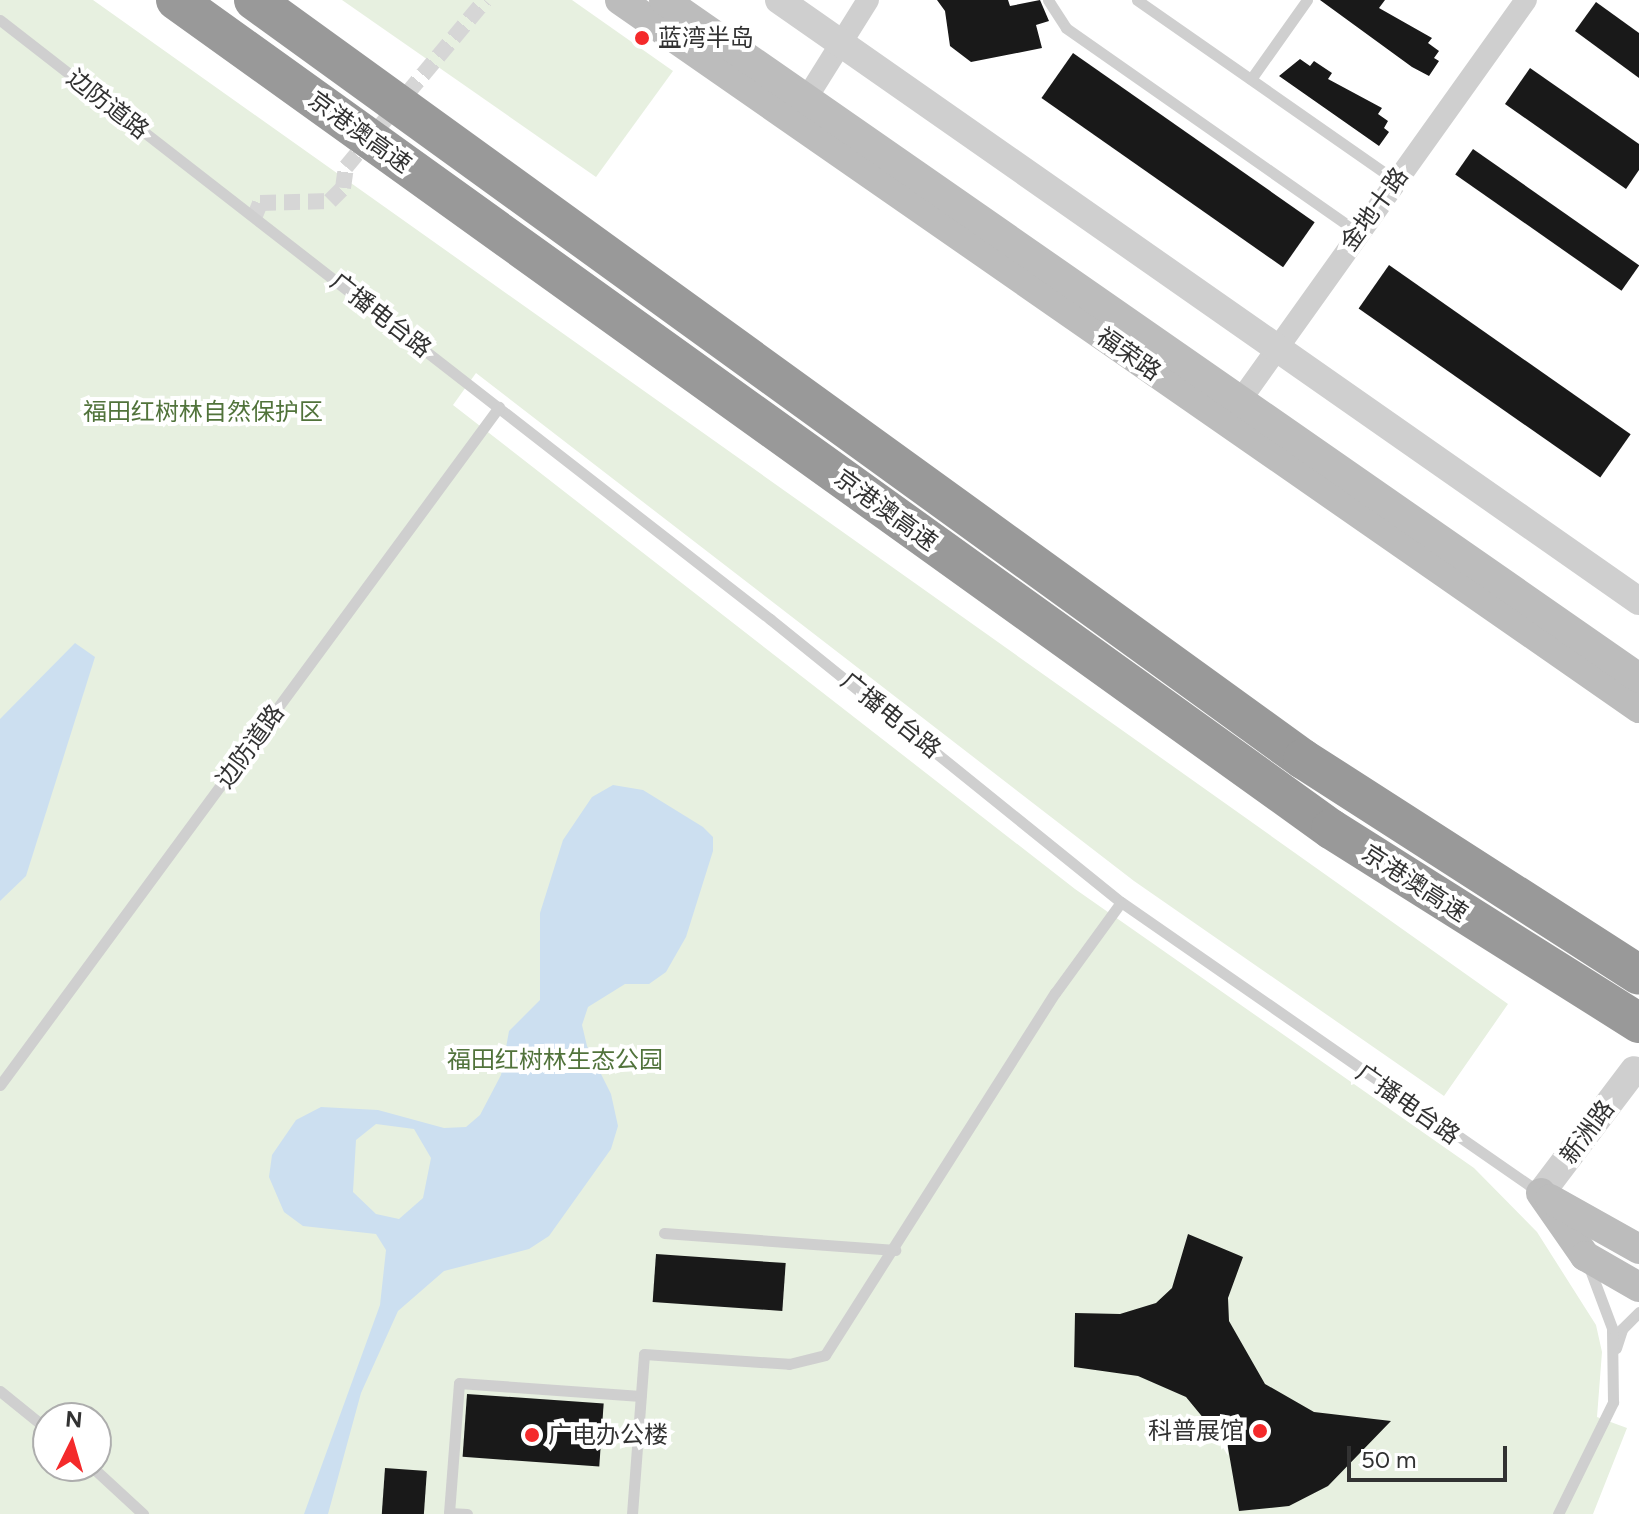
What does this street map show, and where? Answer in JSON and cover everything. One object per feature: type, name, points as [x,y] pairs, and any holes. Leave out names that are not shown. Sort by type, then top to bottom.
[{"type":"highway","name":"京港澳高速","points":[[176,0],[1331,829],[1623,1012]]},
{"type":"highway","name":"京港澳高速","points":[[254,0],[1303,759],[1636,974]]},
{"type":"main road","name":"福荣路","points":[[620,0],[800,110],[1233,411],[1639,708]]},
{"type":"main road","name":"福荣路","points":[[664,0],[800,110]]},
{"type":"main road","name":"福荣路","points":[[1233,411],[1639,678]]},
{"type":"main road","points":[[1541,1193],[1639,1249]]},
{"type":"main road","points":[[1541,1193],[1585,1256],[1639,1287]]},
{"type":"street","points":[[779,0],[1639,601]]},
{"type":"street","points":[[800,110],[868,0]]},
{"type":"street","name":"金地十路","points":[[1233,411],[1274,346],[1526,0]]},
{"type":"street","name":"新洲路","points":[[1541,1193],[1634,1070]]},
{"type":"lane","points":[[1048,0],[1066,28],[1357,232]]},
{"type":"lane","points":[[1137,0],[1395,180]]},
{"type":"lane","points":[[1251,79],[1307,0]]},
{"type":"lane","name":"边防道路","points":[[0,20],[254,218]]},
{"type":"lane","name":"广播电台路","points":[[254,218],[499,407],[1121,902],[1541,1193]]},
{"type":"lane","name":"边防道路","points":[[0,1085],[499,407]]},
{"type":"lane","points":[[632,1514],[644,1354],[789,1364],[825,1355],[895,1250],[1055,993],[1121,902]]},
{"type":"lane","points":[[664,1233],[895,1250]]},
{"type":"lane","points":[[1585,1256],[1615,1352]]},
{"type":"lane","points":[[1558,1514],[1606,1425],[1615,1352],[1622,1329],[1639,1312]]},
{"type":"lane","points":[[467,1514],[449,1513],[459,1383],[641,1396]]},
{"type":"lane","points":[[0,1391],[32,1417]]},
{"type":"lane","points":[[108,1482],[143,1514]]},
{"type":"green space","name":"福田红树林生态公园","points":[[0,0],[93,0],[1508,1004],[1444,1096],[1134,881],[476,373],[453,405],[1075,889],[1474,1168],[1537,1232],[1596,1325],[1602,1352],[1597,1417],[1627,1428],[1593,1514],[0,1514]]},
{"type":"green space","points":[[342,0],[572,0],[673,71],[596,177]]},
{"type":"water","points":[[75,643],[95,657],[26,876],[0,901],[0,719]]},
{"type":"water","points":[[613,785],[643,790],[703,827],[713,837],[713,851],[686,937],[666,972],[649,984],[625,984],[588,1007],[582,1025],[587,1046],[611,1094],[618,1126],[611,1149],[549,1236],[529,1249],[444,1271],[398,1311],[361,1393],[328,1514],[304,1514],[380,1305],[386,1250],[376,1234],[303,1226],[284,1212],[269,1177],[272,1155],[296,1120],[321,1107],[378,1110],[444,1128],[466,1127],[480,1115],[501,1075],[509,1031],[540,1000],[540,913],[563,840],[592,797]],"holes":[[[376,1124],[414,1129],[431,1158],[423,1198],[399,1219],[376,1214],[353,1192],[356,1140]]]},
{"type":"building","points":[[937,0],[1008,0],[1010,6],[1040,0],[1049,21],[1036,25],[1042,48],[971,62],[950,46],[945,11]]},
{"type":"building","points":[[1320,0],[1385,0],[1379,8],[1432,38],[1428,43],[1439,51],[1434,58],[1439,61],[1429,76]]},
{"type":"building","points":[[1596,2],[1639,33],[1639,78],[1575,31]]},
{"type":"building","points":[[1073,53],[1315,222],[1283,267],[1041,98]]},
{"type":"building","points":[[1300,59],[1310,66],[1314,61],[1332,73],[1328,79],[1382,108],[1378,114],[1388,121],[1384,128],[1389,132],[1379,146],[1279,76]]},
{"type":"building","points":[[1530,68],[1639,144],[1639,170],[1626,189],[1505,104]]},
{"type":"building","points":[[1473,149],[1639,265],[1622,291],[1455,174]]},
{"type":"building","points":[[1389,265],[1631,434],[1600,478],[1359,308]]},
{"type":"building","points":[[1188,1234],[1243,1257],[1228,1298],[1229,1321],[1265,1384],[1314,1412],[1391,1421],[1328,1486],[1289,1506],[1239,1511],[1228,1448],[1186,1397],[1138,1376],[1074,1367],[1075,1313],[1120,1314],[1156,1303],[1172,1288]]},
{"type":"building","points":[[656,1254],[786,1263],[782,1311],[653,1302]]},
{"type":"building","name":"广电办公楼","points":[[467,1394],[604,1404],[599,1466],[463,1457]]},
{"type":"building","points":[[385,1468],[427,1471],[424,1514],[382,1514]]},
{"type":"tunnel","points":[[254,218],[260,203],[330,201],[343,188],[346,167],[485,0]]},
{"type":"place","name":"蓝湾半岛","points":[[642,38]]},
{"type":"place","name":"科普展馆","points":[[1260,1431]]},
{"type":"place","name":"广电办公楼","points":[[532,1435]]},
{"type":"park label","name":"福田红树林自然保护区","points":[[203,412]]}]
